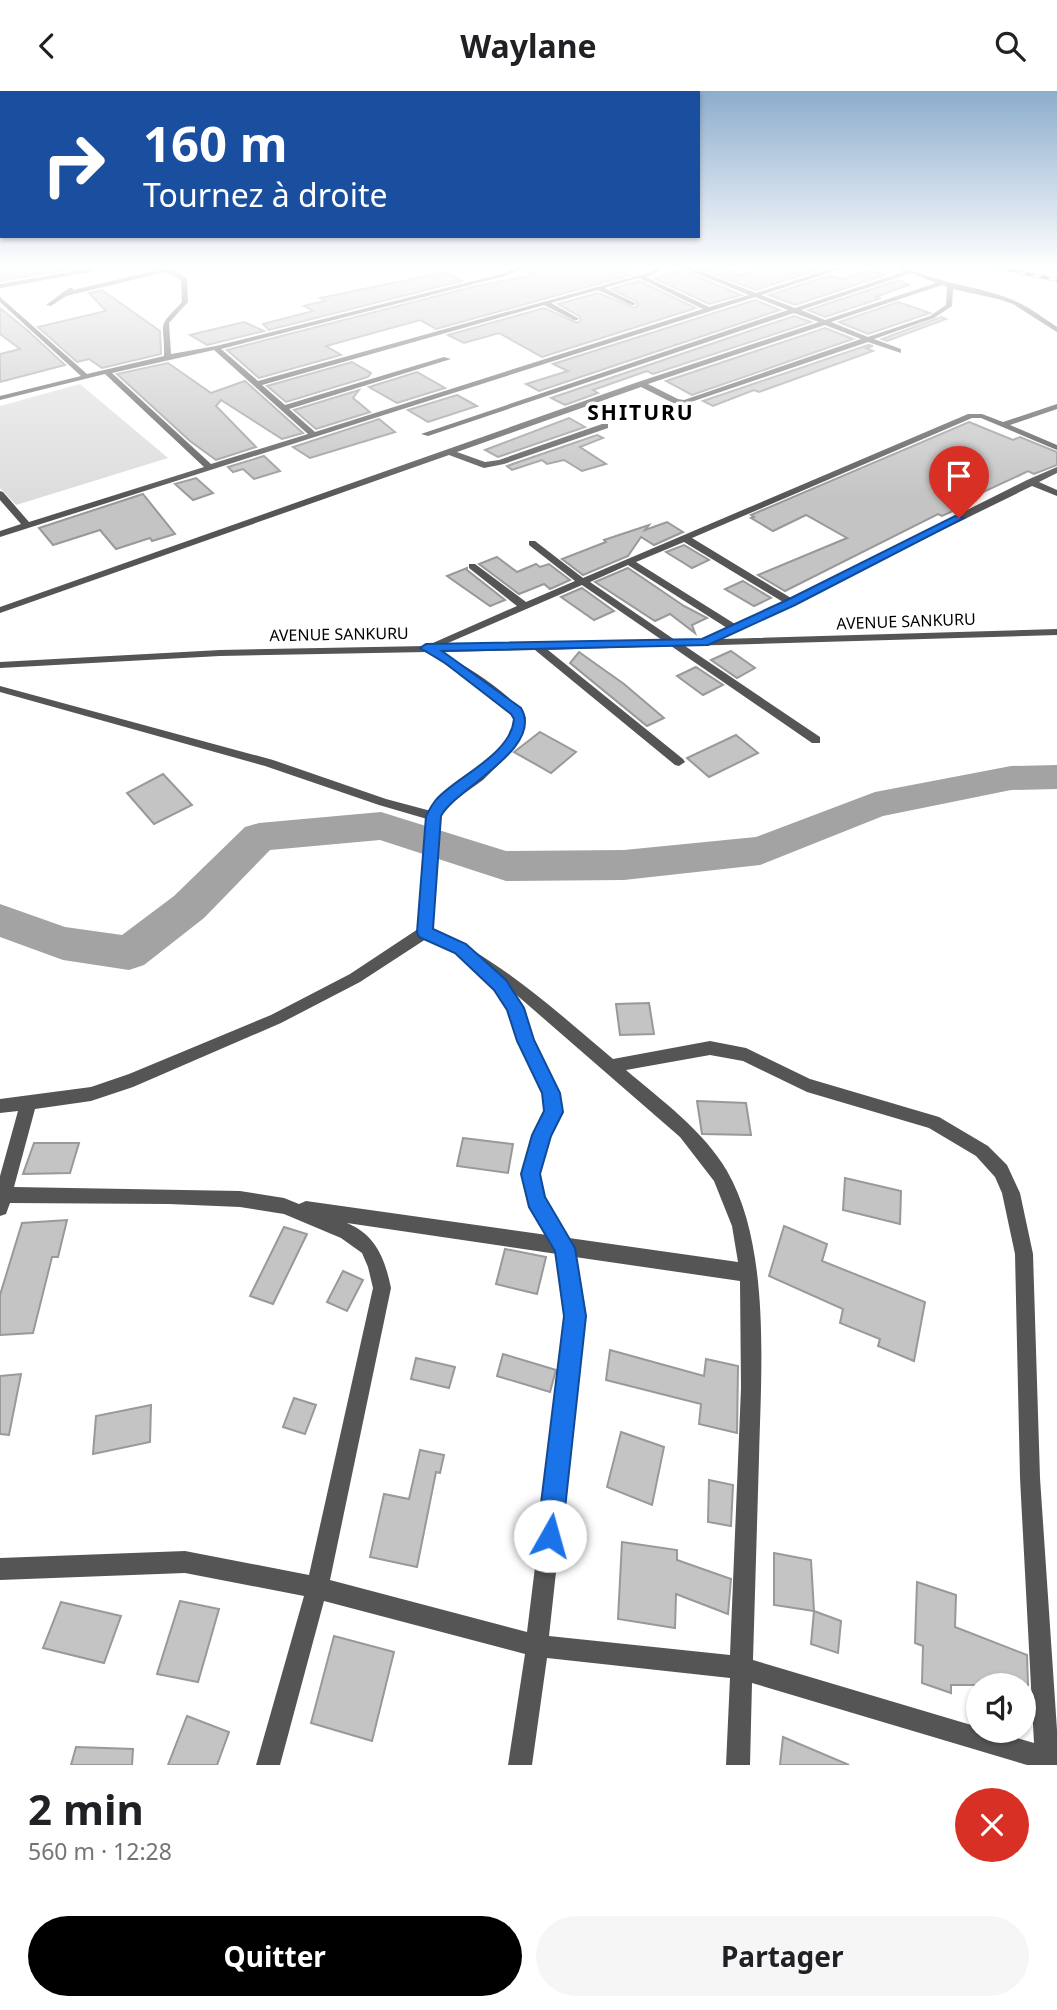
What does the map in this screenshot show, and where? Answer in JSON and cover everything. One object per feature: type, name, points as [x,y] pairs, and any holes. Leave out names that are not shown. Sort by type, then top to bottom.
[{"type":"street","points":[[49,343],[86,377]]},
{"type":"street","points":[[167,357],[169,343]]},
{"type":"street","points":[[0,398],[234,343]]},
{"type":"street","points":[[255,384],[399,343]]},
{"type":"street","points":[[0,534],[605,343]]},
{"type":"street","points":[[425,434],[693,343]]},
{"type":"street","points":[[0,610],[452,453],[641,384],[767,343]]},
{"type":"street","points":[[641,384],[676,401],[685,402],[858,343]]},
{"type":"street","points":[[880,343],[898,351]]},
{"type":"street","points":[[216,348],[315,436]]},
{"type":"street","points":[[285,408],[447,359]]},
{"type":"street","points":[[107,372],[210,468]]},
{"type":"street","points":[[1002,425],[1056,407]]},
{"type":"street","points":[[426,648],[971,416],[982,417],[1057,448]]},
{"type":"street","points":[[452,453],[484,464],[501,462],[605,426]]},
{"type":"street","points":[[704,642],[791,602],[1057,470]]},
{"type":"street","points":[[1030,482],[1057,493]]},
{"type":"street","points":[[0,494],[27,526]]},
{"type":"street","points":[[683,537],[791,602]]},
{"type":"street","points":[[532,543],[583,582],[816,740]]},
{"type":"street","points":[[628,561],[734,628]]},
{"type":"street","points":[[472,566],[523,605]]},
{"type":"street","name":"AVENUE SANKURU","points":[[0,665],[220,653],[1057,632]]},
{"type":"street","points":[[538,647],[679,762]]},
{"type":"street","points":[[425,932],[434,816],[440,804],[486,770],[520,726],[517,711],[449,660],[426,648]]},
{"type":"street","points":[[0,689],[269,763],[373,799],[434,816]]},
{"type":"street","points":[[425,932],[460,949],[522,990],[614,1066],[686,1132],[721,1176],[741,1226],[749,1273],[751,1388],[738,1765]]},
{"type":"street","points":[[0,1107],[91,1094],[133,1080],[276,1019],[355,978],[425,932]]},
{"type":"street","points":[[460,949],[500,985],[515,1008],[525,1041],[551,1093],[553,1112],[542,1135],[531,1174],[536,1200],[565,1248],[575,1316],[537,1646],[520,1765]]},
{"type":"street","points":[[0,1569],[185,1562],[317,1588],[537,1646],[742,1668],[1052,1761],[1030,1478],[1024,1254],[1011,1193],[1001,1171],[982,1151],[933,1122],[807,1085],[746,1055],[710,1048],[614,1066]]},
{"type":"street","points":[[27,1103],[2,1202],[169,1196],[240,1199],[749,1273]]},
{"type":"street","points":[[268,1765],[317,1588],[382,1288],[377,1265],[368,1248],[346,1232],[284,1206]]},
{"type":"shaded area","points":[[80,384],[168,458],[16,505],[0,488],[0,406]]},
{"type":"building","points":[[12,343],[41,343],[65,365],[0,382],[0,354],[20,349]]},
{"type":"building","points":[[56,343],[161,343],[161,354],[102,368],[89,359],[77,362]]},
{"type":"building","points":[[254,343],[336,343],[326,346],[341,355],[259,378],[227,350]]},
{"type":"building","points":[[517,343],[586,343],[542,357]]},
{"type":"building","points":[[619,343],[681,343],[539,391],[526,384],[568,371],[553,364]]},
{"type":"building","points":[[714,343],[747,343],[653,374],[647,371],[593,390],[598,393],[565,405],[551,398]]},
{"type":"building","points":[[780,343],[841,343],[692,395],[666,381]]},
{"type":"building","points":[[868,345],[873,346],[866,348],[873,351],[759,392],[754,390],[713,406],[703,401]]},
{"type":"building","points":[[352,362],[371,373],[368,377],[286,402],[267,386]]},
{"type":"building","points":[[168,363],[211,393],[245,381],[303,433],[282,439],[221,400],[216,406],[256,447],[216,460],[190,441],[117,374]]},
{"type":"building","points":[[417,372],[445,388],[397,403],[369,387]]},
{"type":"building","points":[[359,390],[353,398],[370,412],[316,429],[294,410]]},
{"type":"building","points":[[457,395],[477,406],[428,422],[408,410]]},
{"type":"building","points":[[569,418],[585,427],[498,457],[485,450]]},
{"type":"building","points":[[379,419],[395,432],[310,458],[293,447]]},
{"type":"building","points":[[969,422],[1013,440],[1020,437],[1057,452],[1057,465],[1034,474],[1028,471],[970,498],[975,501],[942,516],[938,514],[785,591],[758,575],[847,538],[806,515],[773,531],[751,518],[754,517],[751,515]]},
{"type":"building","points":[[597,435],[603,438],[580,447],[606,464],[582,471],[564,460],[547,464],[542,460],[512,470],[507,466]]},
{"type":"building","points":[[264,456],[280,471],[254,479],[243,469],[233,472],[228,467]]},
{"type":"building","points":[[196,478],[213,493],[193,500],[175,484]]},
{"type":"building","points":[[143,494],[175,534],[152,541],[150,538],[116,549],[100,530],[53,545],[39,528]]},
{"type":"building","points":[[667,522],[683,532],[654,545],[641,537],[628,556],[583,575],[562,559],[606,542],[604,540]]},
{"type":"building","points":[[684,545],[709,560],[692,568],[666,552]]},
{"type":"building","points":[[497,557],[517,572],[536,564],[540,567],[549,564],[570,580],[550,589],[544,584],[519,594],[479,564]]},
{"type":"building","points":[[467,568],[505,600],[490,606],[447,576]]},
{"type":"building","points":[[628,568],[684,606],[707,618],[692,625],[695,633],[670,614],[655,621],[595,582]]},
{"type":"building","points":[[743,581],[771,598],[754,606],[725,589]]},
{"type":"building","points":[[582,588],[614,611],[594,620],[561,597]]},
{"type":"building","points":[[731,651],[755,668],[737,678],[711,660]]},
{"type":"building","points":[[579,652],[624,684],[664,718],[647,726],[570,663]]},
{"type":"building","points":[[696,667],[723,685],[703,695],[677,676]]},
{"type":"building","points":[[540,732],[576,752],[551,773],[514,752]]},
{"type":"building","points":[[736,735],[758,753],[709,777],[687,758]]},
{"type":"building","points":[[163,774],[192,805],[154,824],[127,793]]},
{"type":"building","points":[[649,1003],[654,1034],[620,1035],[616,1004]]},
{"type":"building","points":[[697,1101],[746,1103],[751,1135],[702,1134]]},
{"type":"building","points":[[463,1138],[513,1144],[508,1173],[457,1166]]},
{"type":"building","points":[[34,1143],[79,1143],[70,1173],[23,1174]]},
{"type":"building","points":[[845,1178],[901,1191],[900,1224],[843,1210]]},
{"type":"building","points":[[67,1220],[58,1257],[52,1257],[33,1333],[0,1335],[0,1295],[22,1223]]},
{"type":"building","points":[[784,1226],[827,1244],[822,1261],[925,1302],[914,1361],[878,1346],[880,1339],[840,1323],[843,1309],[769,1276]]},
{"type":"building","points":[[284,1227],[307,1234],[273,1304],[250,1296]]},
{"type":"building","points":[[505,1249],[546,1257],[537,1294],[496,1284]]},
{"type":"building","points":[[343,1271],[363,1280],[347,1311],[327,1302]]},
{"type":"building","points":[[610,1350],[704,1376],[706,1359],[738,1366],[737,1433],[699,1424],[701,1404],[606,1380]]},
{"type":"building","points":[[503,1354],[556,1370],[550,1392],[497,1376]]},
{"type":"building","points":[[416,1358],[455,1367],[449,1388],[411,1379]]},
{"type":"building","points":[[21,1374],[9,1435],[0,1434],[0,1376]]},
{"type":"building","points":[[294,1398],[316,1405],[305,1434],[283,1427]]},
{"type":"building","points":[[151,1405],[150,1442],[93,1454],[96,1416]]},
{"type":"building","points":[[621,1432],[664,1447],[652,1505],[607,1487]]},
{"type":"building","points":[[420,1450],[444,1455],[440,1473],[436,1472],[417,1567],[370,1557],[384,1494],[409,1499]]},
{"type":"building","points":[[709,1480],[733,1485],[731,1526],[708,1522]]},
{"type":"building","points":[[622,1542],[677,1550],[677,1560],[731,1579],[728,1614],[676,1594],[675,1628],[618,1619]]},
{"type":"building","points":[[774,1553],[811,1560],[814,1611],[774,1605]]},
{"type":"building","points":[[917,1582],[956,1595],[955,1627],[1027,1655],[1028,1673],[966,1673],[966,1685],[951,1685],[951,1693],[922,1683],[923,1646],[915,1643]]},
{"type":"building","points":[[180,1601],[219,1609],[198,1682],[157,1674]]},
{"type":"building","points":[[61,1602],[121,1616],[104,1663],[43,1648]]},
{"type":"building","points":[[814,1611],[841,1621],[838,1653],[811,1644]]},
{"type":"building","points":[[334,1636],[394,1652],[372,1741],[311,1723]]},
{"type":"building","points":[[187,1716],[229,1732],[217,1765],[168,1765]]},
{"type":"building","points":[[783,1737],[849,1765],[780,1765]]},
{"type":"building","points":[[76,1747],[133,1749],[132,1765],[71,1765]]},
{"type":"waterway","points":[[0,920],[63,943],[129,953],[189,907],[259,837],[381,826],[506,866],[624,865],[760,851],[875,805],[1011,778],[1057,777]]},
{"type":"district","name":"SHITURU","points":[[641,412]]},
{"type":"route","points":[[550,1536],[575,1316],[565,1248],[536,1200],[531,1174],[542,1135],[553,1112],[551,1093],[525,1041],[515,1008],[500,985],[460,949],[425,932],[434,816],[440,804],[486,770],[513,738],[520,726],[520,719],[517,711],[503,700],[449,660],[426,648],[704,642],[959,518]]}]
